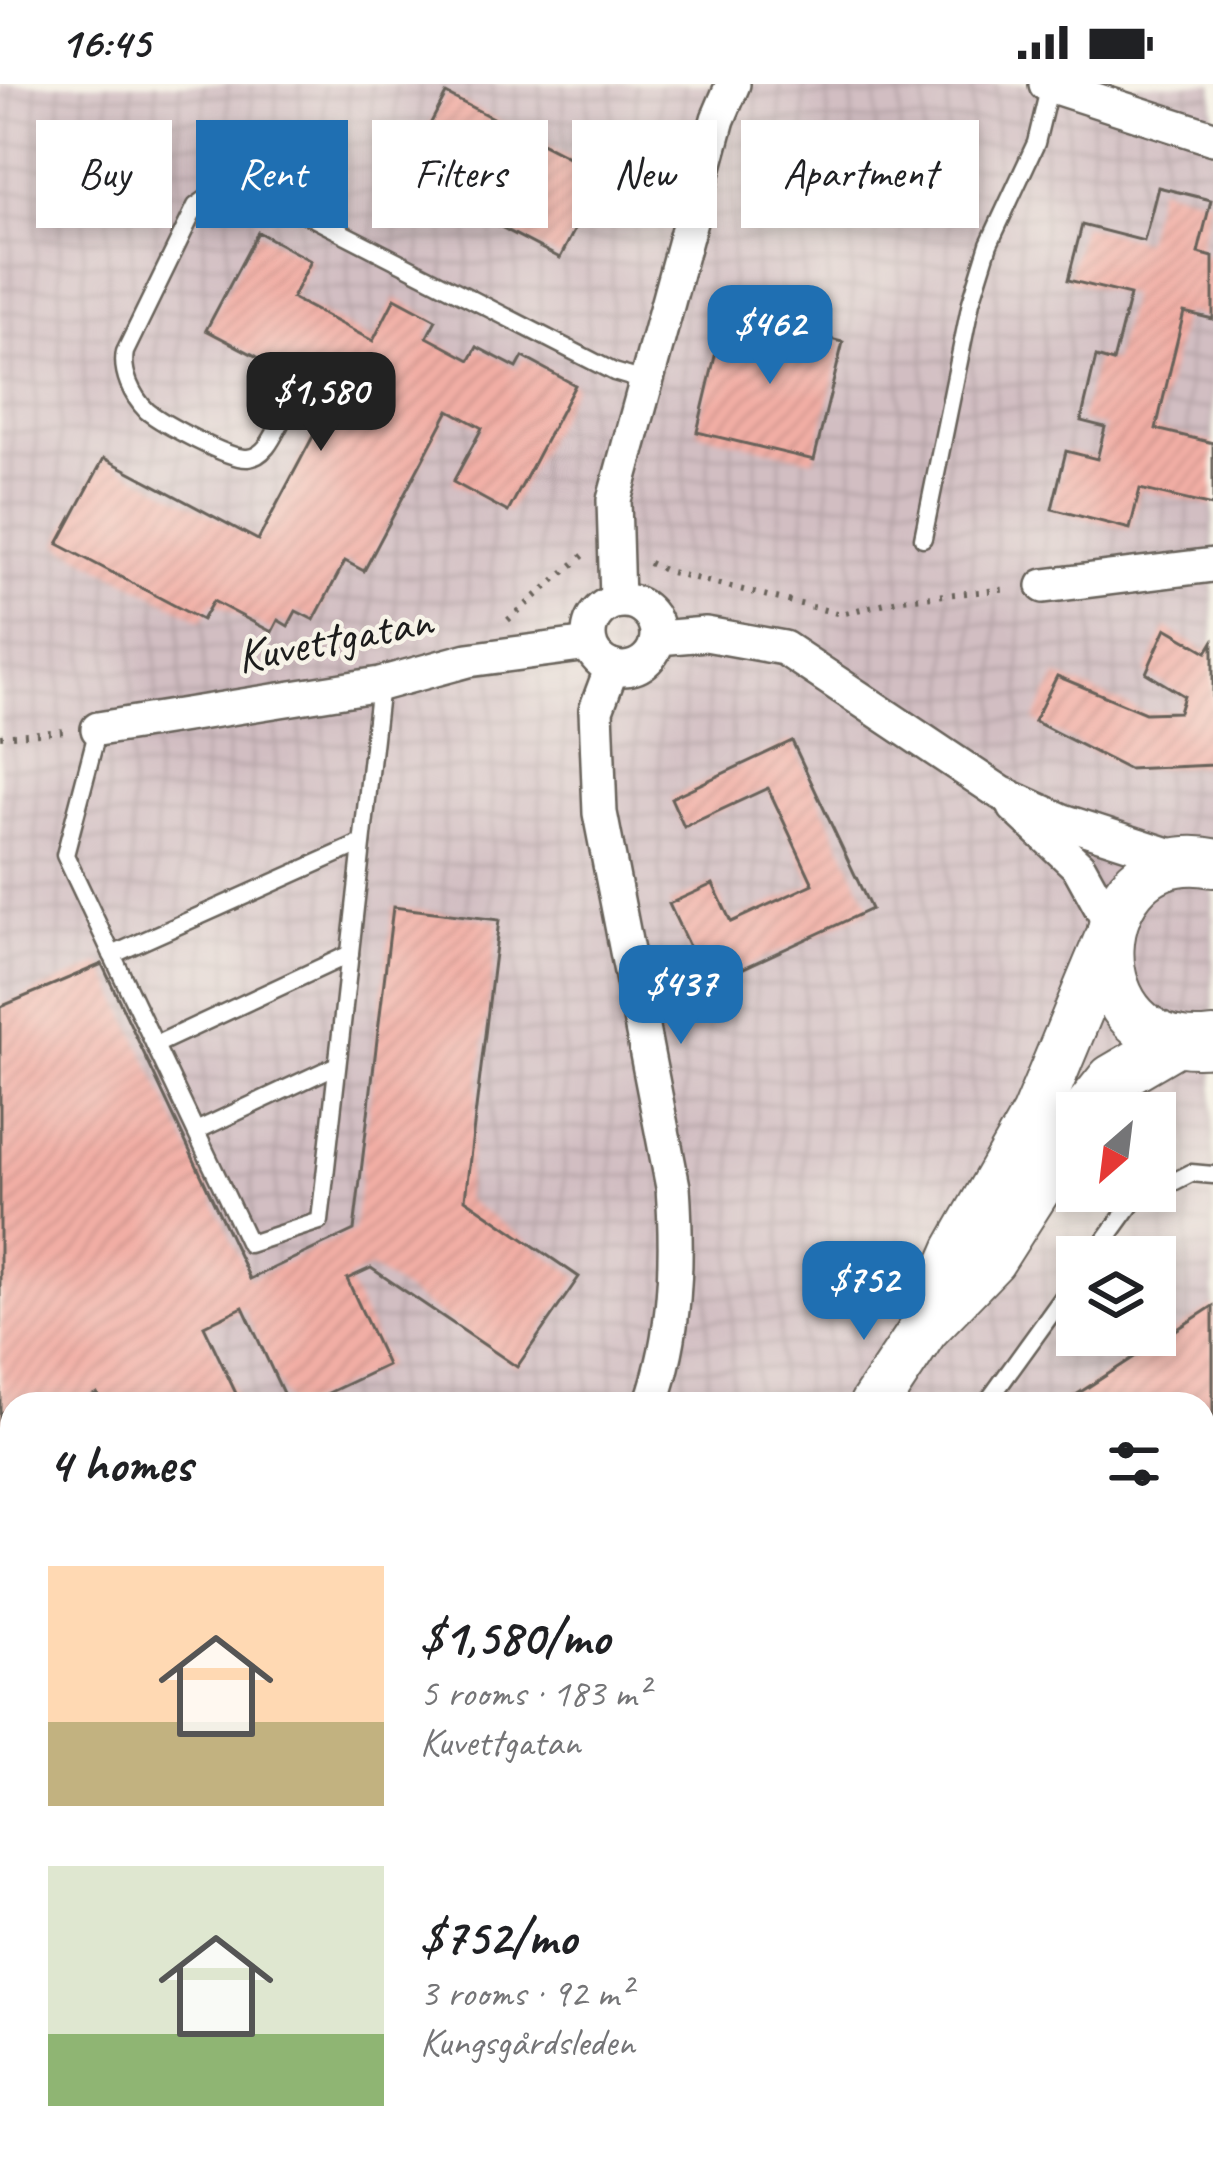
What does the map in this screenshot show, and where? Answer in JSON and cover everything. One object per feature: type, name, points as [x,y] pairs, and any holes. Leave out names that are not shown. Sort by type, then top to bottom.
[{"type":"main road","points":[[882,1392],[924,1329],[958,1251],[1035,1116],[1122,902],[1139,882],[1162,868],[1204,861]]},
{"type":"main road","points":[[1109,934],[1108,965],[1123,1005],[1138,1022],[1200,1045]]},
{"type":"main road","points":[[1102,1092],[1136,1061],[1200,1045]]},
{"type":"main road","points":[[924,1329],[991,1260],[1056,1158]]},
{"type":"street","points":[[617,600],[614,500],[718,119],[733,84]]},
{"type":"street","points":[[1048,85],[1213,138]]},
{"type":"street","points":[[1044,586],[1213,565]]},
{"type":"street","points":[[617,600],[646,610],[658,638]]},
{"type":"street","points":[[617,600],[592,619],[600,656],[596,710],[600,813],[673,1187],[677,1238],[668,1342],[654,1392]]},
{"type":"street","points":[[658,638],[706,634],[784,648],[1001,793],[1079,867],[1109,934]]},
{"type":"street","points":[[600,656],[622,669],[641,663],[658,638]]},
{"type":"street","name":"Kuvettgatan","points":[[98,729],[380,684],[468,660],[600,656]]},
{"type":"street","points":[[1001,793],[1064,820],[1204,861]]},
{"type":"lane","points":[[923,538],[971,302],[989,244],[1036,143],[1048,85]]},
{"type":"lane","points":[[284,418],[263,452],[247,459],[225,454],[147,411],[131,388],[123,364],[196,206],[223,188],[245,188],[268,196],[614,372],[644,381]]},
{"type":"lane","points":[[98,729],[65,855],[249,1244],[320,1221],[380,684]]},
{"type":"lane","points":[[112,955],[362,843]]},
{"type":"lane","points":[[155,1045],[350,954]]},
{"type":"lane","points":[[196,1131],[338,1065]]},
{"type":"lane","points":[[1108,1236],[1132,1203],[1191,1173],[1213,1175]]},
{"type":"lane","points":[[995,1392],[1056,1307]]},
{"type":"path","points":[[468,660],[581,556],[604,553]]},
{"type":"path","points":[[632,555],[666,571],[841,614],[902,599],[1044,586]]},
{"type":"path","points":[[0,736],[98,729]]},
{"type":"shaded area","points":[[0,84],[1213,84],[1213,1392],[0,1392]]},
{"type":"building","points":[[446,94],[496,120],[432,120]]},
{"type":"building","points":[[548,147],[572,159],[576,228],[560,258],[503,228],[548,228]]},
{"type":"building","points":[[1158,187],[1211,200],[1198,253],[1213,257],[1213,319],[1184,312],[1156,429],[1213,443],[1213,502],[1212,506],[1140,489],[1130,529],[1052,509],[1066,451],[1097,459],[1105,427],[1081,421],[1096,357],[1113,362],[1130,295],[1068,280],[1082,225],[1144,241]]},
{"type":"building","points":[[258,232],[311,261],[292,298],[373,341],[395,298],[436,320],[427,337],[470,360],[477,347],[517,368],[523,357],[575,385],[508,512],[453,482],[482,428],[449,410],[364,571],[345,561],[314,620],[296,611],[288,626],[278,620],[272,632],[213,601],[202,620],[58,544],[104,458],[258,540],[344,378],[321,367],[311,385],[206,330]]},
{"type":"building","points":[[725,314],[843,342],[814,460],[697,432]]},
{"type":"building","points":[[1166,628],[1207,652],[1213,642],[1213,765],[1128,769],[1034,721],[1057,676],[1145,713],[1179,712],[1184,696],[1146,673]]},
{"type":"building","points":[[792,741],[871,909],[707,985],[669,904],[713,884],[731,922],[813,884],[768,788],[684,827],[671,798]]},
{"type":"building","points":[[393,907],[499,920],[465,1199],[579,1277],[517,1367],[371,1268],[347,1279],[387,1365],[330,1392],[282,1392],[243,1307],[204,1326],[235,1392],[0,1392],[0,1007],[102,964],[250,1279],[354,1230]]},
{"type":"building","points":[[1213,1306],[1213,1392],[1080,1392],[1136,1356],[1176,1356],[1176,1330]]}]
